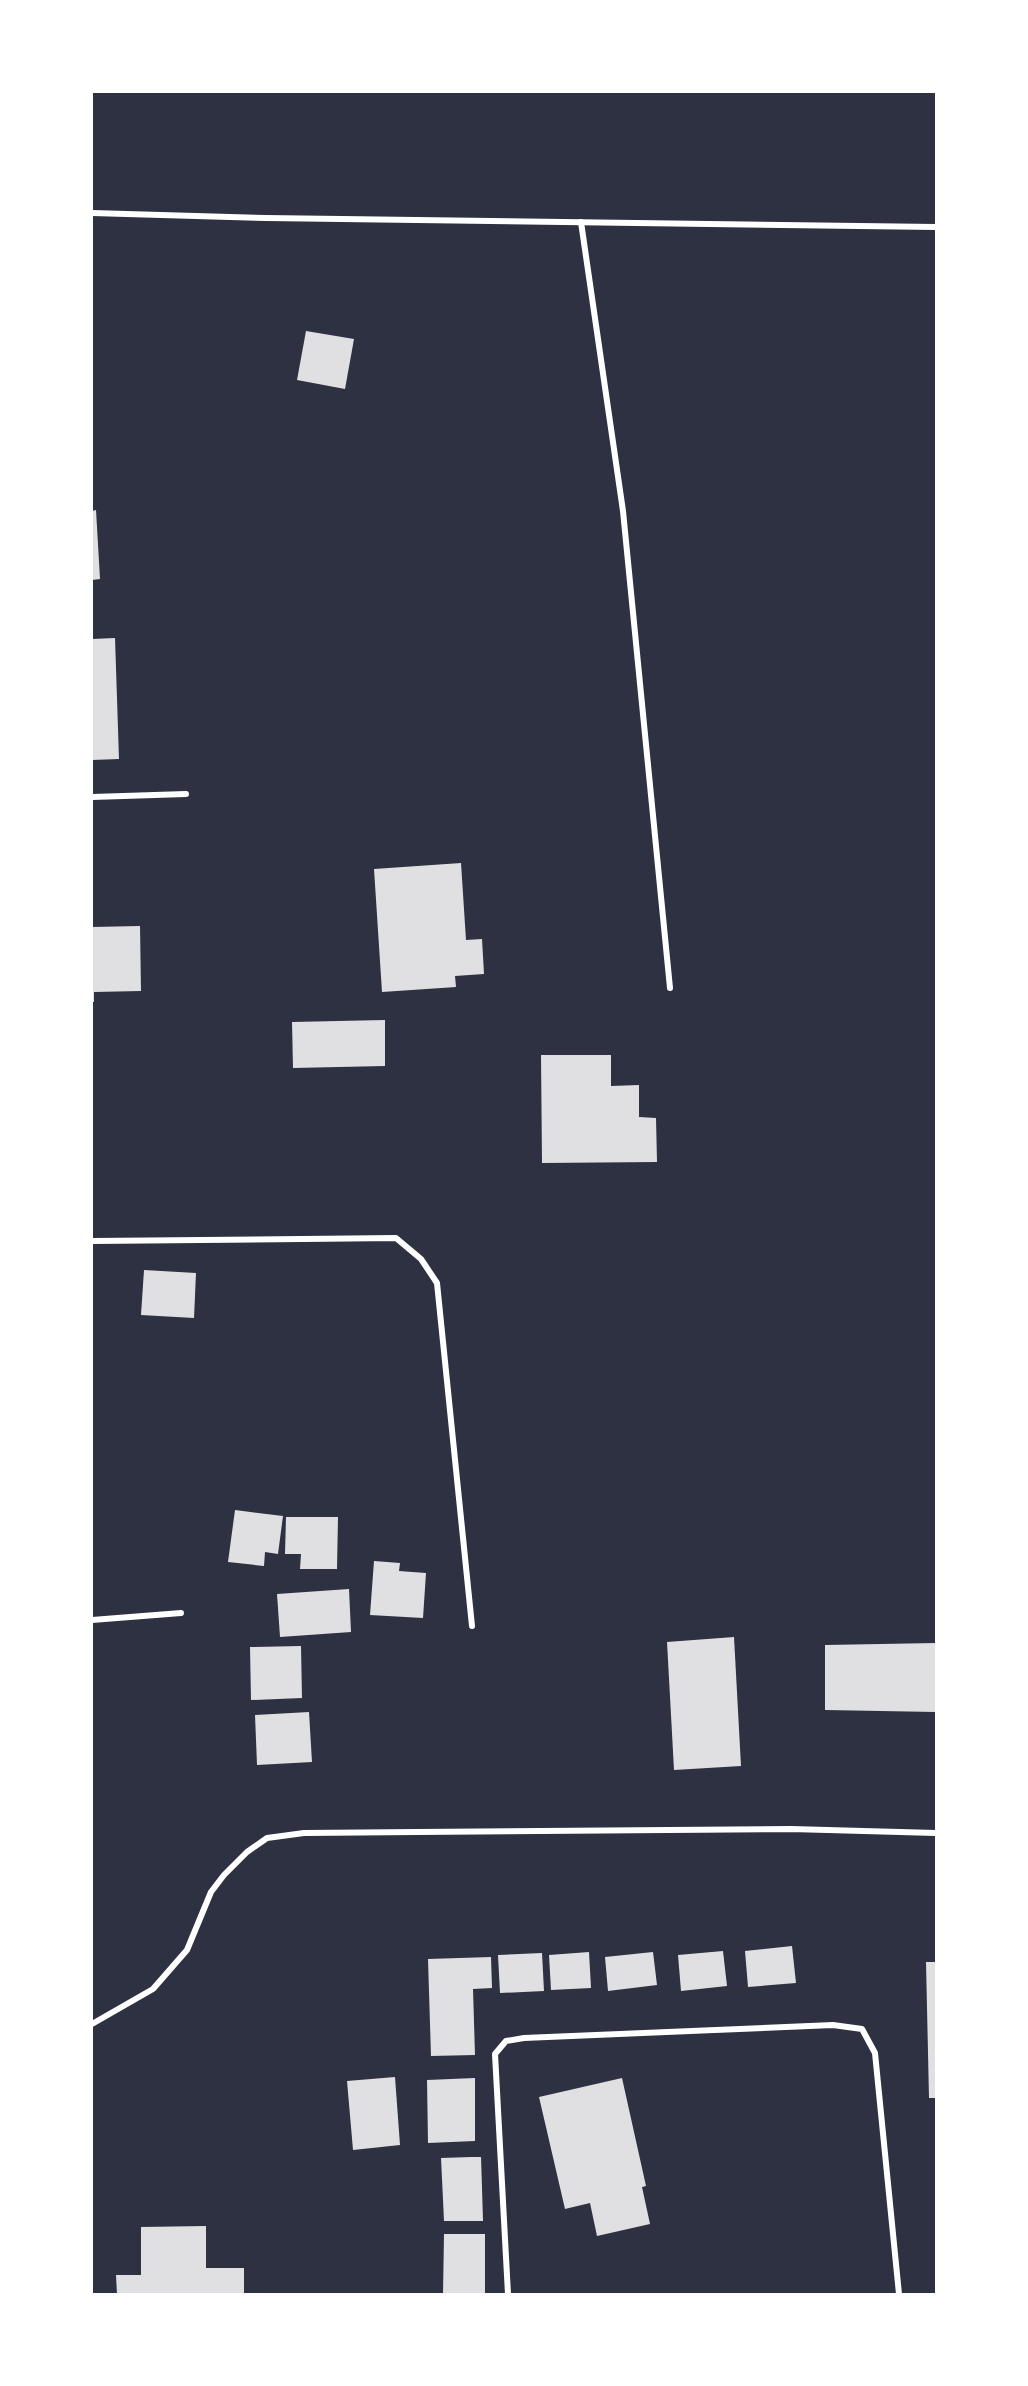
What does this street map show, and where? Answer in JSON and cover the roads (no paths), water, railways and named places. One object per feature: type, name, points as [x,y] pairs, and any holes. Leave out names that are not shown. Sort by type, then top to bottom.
[{"type":"street","points":[[92,213],[936,227]]},
{"type":"street","points":[[581,222],[623,511],[670,988]]},
{"type":"street","points":[[92,797],[186,794]]},
{"type":"street","points":[[92,1241],[396,1238],[421,1258],[436,1283],[472,1626]]},
{"type":"street","points":[[92,1620],[181,1613]]},
{"type":"street","points":[[92,2024],[153,1989],[187,1950],[211,1892],[247,1852],[267,1838],[304,1833],[406,1832],[791,1830],[936,1833]]},
{"type":"street","points":[[508,2295],[495,2054],[506,2041],[524,2038],[833,2025],[862,2029],[875,2053],[899,2295]]}]
